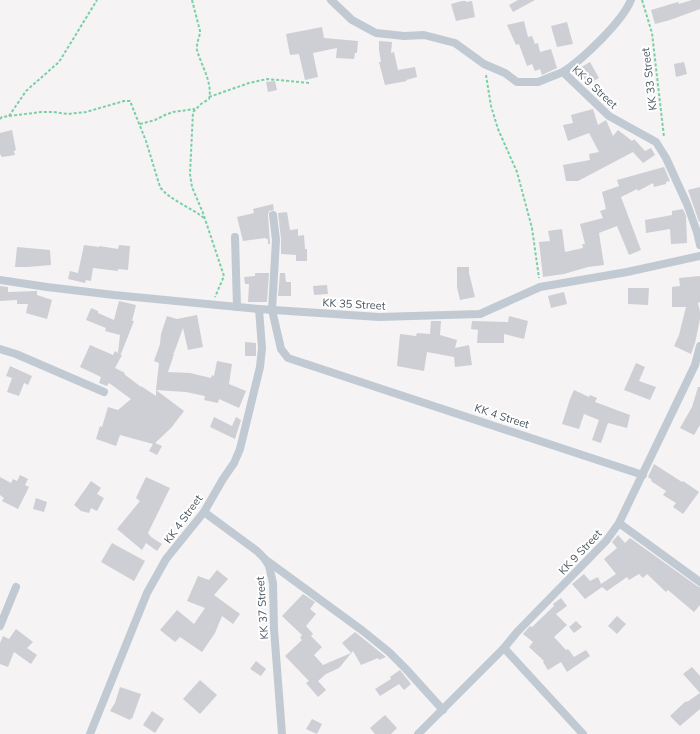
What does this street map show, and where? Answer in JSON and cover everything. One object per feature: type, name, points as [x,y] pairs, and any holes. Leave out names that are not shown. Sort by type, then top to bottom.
[{"type":"street","name":"KK 9 Street","points":[[331,0],[352,20],[376,34],[404,36],[424,35],[455,44],[484,64],[504,73],[517,82],[538,82],[563,72],[609,116],[656,142],[666,158],[687,204],[698,232],[700,245]]},
{"type":"street","points":[[563,72],[576,64],[620,19],[631,0]]},
{"type":"street","name":"KK 4 Street","points":[[273,215],[276,240],[272,310],[281,349],[284,354],[292,360],[371,384],[643,475]]},
{"type":"street","points":[[235,237],[237,307]]},
{"type":"street","name":"KK 35 Street","points":[[0,280],[47,288],[259,310],[379,317],[480,314],[540,287],[627,272],[700,256]]},
{"type":"street","name":"KK 4 Street","points":[[90,734],[147,593],[166,559],[204,512],[234,463],[240,449],[260,367],[262,348],[259,310]]},
{"type":"street","name":"KK 9 Street","points":[[418,734],[504,648],[517,632],[606,541],[620,523],[695,365],[700,346]]},
{"type":"street","points":[[0,349],[16,354],[104,392]]},
{"type":"street","points":[[204,512],[363,631],[406,669],[443,710]]},
{"type":"street","points":[[620,523],[700,582]]},
{"type":"street","name":"KK 37 Street","points":[[264,558],[269,566],[273,583],[274,629],[282,734]]},
{"type":"street","points":[[0,626],[16,586]]},
{"type":"street","points":[[504,648],[583,734]]},
{"type":"path","points":[[9,116],[26,91],[59,62],[97,0]]},
{"type":"path","points":[[192,0],[200,31],[197,45],[198,51],[206,75],[209,97]]},
{"type":"path","name":"KK 33 Street","points":[[642,0],[652,34],[665,142]]},
{"type":"path","points":[[484,64],[494,118],[517,172],[532,228],[540,287]]},
{"type":"path","points":[[211,305],[224,276],[205,219],[192,187],[190,174],[193,112],[201,104],[207,101],[209,97],[268,79],[283,80],[295,83],[310,83]]},
{"type":"path","points":[[0,120],[2,117],[41,112],[68,114],[86,112],[128,100],[130,101],[140,124],[157,181],[162,190],[180,203],[196,211],[205,219]]},
{"type":"path","points":[[140,124],[156,120],[174,112],[196,108]]},
{"type":"building","points":[[518,0],[535,0],[513,12],[509,5]]},
{"type":"building","points":[[692,0],[700,0],[700,9],[655,24],[651,10],[678,2],[679,4]]},
{"type":"building","points":[[462,1],[472,1],[475,17],[456,21],[451,4]]},
{"type":"building","points":[[524,21],[528,37],[532,36],[535,44],[538,43],[540,52],[551,49],[557,68],[542,75],[540,69],[535,71],[532,64],[527,66],[519,44],[516,45],[507,25]]},
{"type":"building","points":[[567,22],[573,44],[557,47],[551,26]]},
{"type":"building","points":[[322,27],[324,38],[358,41],[357,53],[355,53],[354,59],[336,58],[337,48],[313,53],[318,77],[305,80],[299,54],[290,55],[286,34]]},
{"type":"building","points":[[379,41],[392,42],[391,53],[394,52],[398,70],[415,67],[417,77],[406,80],[407,81],[385,85],[379,62],[381,62]]},
{"type":"building","points":[[590,62],[599,78],[588,84],[578,69]]},
{"type":"building","points":[[684,62],[687,74],[676,77],[674,64]]},
{"type":"building","points":[[275,81],[277,90],[268,92],[266,82]]},
{"type":"building","points":[[593,109],[598,125],[606,120],[613,136],[618,130],[632,141],[634,139],[645,151],[651,148],[655,155],[643,163],[633,152],[578,181],[566,181],[563,165],[590,160],[589,154],[599,152],[589,133],[568,141],[563,125],[573,123],[571,115]]},
{"type":"building","points":[[12,130],[16,150],[14,151],[15,155],[2,157],[0,154],[0,133]]},
{"type":"building","points":[[664,167],[670,181],[666,182],[666,184],[654,187],[653,183],[638,191],[637,189],[621,197],[641,250],[629,255],[617,226],[599,233],[604,265],[543,277],[539,242],[550,241],[548,231],[562,229],[565,252],[583,248],[582,244],[585,244],[580,224],[603,218],[600,211],[606,209],[602,192],[619,186],[617,180]]},
{"type":"building","points":[[700,187],[700,221],[699,222],[688,190]]},
{"type":"building","points":[[273,204],[274,210],[269,211],[268,215],[270,244],[268,244],[268,239],[266,238],[243,241],[237,217],[254,213],[253,209]]},
{"type":"building","points":[[683,209],[686,216],[687,243],[671,244],[670,229],[646,233],[645,220],[672,215],[672,211]]},
{"type":"building","points":[[287,212],[290,230],[298,229],[298,236],[304,235],[305,249],[307,249],[307,261],[296,261],[296,255],[281,254],[278,213]]},
{"type":"building","points":[[84,245],[118,249],[119,245],[130,246],[128,270],[118,269],[118,271],[93,268],[91,281],[86,280],[85,283],[68,279],[70,271],[78,273]]},
{"type":"building","points":[[17,247],[50,250],[51,265],[15,267]]},
{"type":"building","points":[[457,267],[469,267],[475,297],[460,300],[457,287]]},
{"type":"building","points":[[255,273],[269,273],[267,302],[248,302],[249,284],[245,284],[244,277],[255,276]]},
{"type":"building","points":[[280,273],[285,273],[286,282],[291,282],[291,296],[278,296]]},
{"type":"building","points":[[700,276],[700,302],[698,303],[700,319],[691,354],[674,346],[679,335],[686,307],[672,307],[672,287],[680,286],[679,278]]},
{"type":"building","points":[[327,285],[328,294],[314,295],[313,286]]},
{"type":"building","points":[[0,286],[8,287],[8,292],[37,291],[37,295],[52,300],[47,319],[26,313],[28,304],[17,304],[17,300],[0,301]]},
{"type":"building","points":[[628,288],[649,288],[648,305],[628,304]]},
{"type":"building","points":[[564,292],[567,304],[551,308],[548,296]]},
{"type":"building","points":[[119,301],[136,305],[132,321],[134,321],[121,354],[118,353],[120,335],[105,331],[106,328],[86,320],[91,308],[114,320]]},
{"type":"building","points":[[197,315],[203,347],[188,350],[183,328],[174,353],[172,354],[174,354],[168,372],[190,373],[211,378],[212,375],[214,376],[217,361],[232,364],[229,384],[246,391],[239,408],[219,399],[218,403],[204,400],[205,396],[186,392],[156,390],[159,363],[154,361],[167,316],[177,319]]},
{"type":"building","points":[[509,316],[528,321],[524,339],[504,334],[504,343],[477,343],[478,330],[471,329],[472,321],[508,322]]},
{"type":"building","points":[[431,321],[441,321],[440,335],[457,340],[455,348],[469,345],[472,365],[455,367],[454,357],[427,352],[424,371],[397,366],[400,334],[416,336],[417,333],[430,334]]},
{"type":"building","points":[[245,342],[256,343],[256,356],[245,356]]},
{"type":"building","points":[[90,345],[113,355],[115,351],[122,355],[115,368],[125,373],[124,374],[141,387],[156,396],[156,390],[184,411],[171,428],[155,443],[162,446],[157,455],[149,451],[153,444],[120,435],[116,446],[96,439],[100,426],[102,427],[108,407],[118,410],[131,399],[109,383],[107,386],[99,383],[101,377],[80,367]]},
{"type":"building","points":[[636,363],[645,367],[639,381],[656,387],[650,400],[624,390]]},
{"type":"building","points":[[10,366],[32,376],[28,385],[24,383],[19,396],[7,392],[12,378],[6,376]]},
{"type":"building","points":[[698,387],[700,387],[700,425],[694,435],[680,428],[692,407]]},
{"type":"building","points":[[574,390],[589,397],[590,395],[597,398],[595,402],[630,415],[627,428],[608,423],[601,443],[592,440],[599,420],[584,414],[579,429],[562,424]]},
{"type":"building","points":[[214,417],[232,426],[236,417],[241,420],[235,439],[210,427]]},
{"type":"building","points":[[654,464],[699,492],[683,514],[673,507],[676,503],[663,495],[666,491],[651,481],[652,480],[648,477]]},
{"type":"building","points":[[20,475],[28,479],[25,485],[29,487],[18,509],[2,501],[4,498],[0,495],[0,477],[11,483],[13,479],[17,481]]},
{"type":"building","points":[[146,477],[170,488],[148,533],[151,537],[162,544],[157,551],[146,543],[142,550],[117,529],[140,501],[136,498]]},
{"type":"building","points":[[91,481],[101,488],[97,494],[104,498],[97,511],[91,508],[89,513],[81,511],[74,505]]},
{"type":"building","points":[[36,498],[47,502],[44,512],[33,509]]},
{"type":"building","points":[[618,535],[625,543],[630,538],[700,587],[700,605],[694,612],[668,590],[666,592],[647,574],[643,578],[639,574],[629,580],[627,577],[607,591],[602,587],[585,599],[572,584],[584,574],[590,581],[598,577],[601,584],[616,574],[604,559],[617,548],[612,542]]},
{"type":"building","points":[[112,543],[145,561],[134,581],[101,562]]},
{"type":"building","points":[[217,570],[228,579],[214,595],[240,614],[233,624],[222,616],[215,633],[202,652],[180,637],[175,642],[160,630],[177,610],[194,624],[205,608],[187,601],[198,576],[209,580]]},
{"type":"building","points":[[303,594],[315,602],[310,609],[316,614],[306,626],[313,634],[311,636],[322,647],[314,655],[323,665],[351,653],[342,643],[355,632],[386,657],[379,660],[378,658],[361,665],[353,651],[339,668],[326,674],[318,681],[326,690],[318,697],[306,683],[309,681],[285,656],[302,640],[300,638],[302,635],[282,616]]},
{"type":"building","points":[[561,598],[567,606],[556,614],[567,625],[554,637],[566,650],[568,649],[574,657],[586,650],[590,656],[567,672],[561,662],[548,670],[543,662],[544,661],[529,647],[533,642],[523,634]]},
{"type":"building","points":[[617,616],[626,624],[617,634],[608,626]]},
{"type":"building","points":[[576,621],[582,627],[574,633],[569,627]]},
{"type":"building","points":[[16,629],[33,642],[27,648],[37,655],[31,664],[14,652],[8,667],[0,664],[0,643],[3,636],[9,639]]},
{"type":"building","points":[[256,661],[266,669],[261,676],[250,669]]},
{"type":"building","points":[[692,667],[700,676],[700,693],[683,674]]},
{"type":"building","points":[[400,670],[411,684],[404,690],[399,684],[380,696],[375,689],[391,679],[390,677]]},
{"type":"building","points":[[200,680],[217,695],[200,714],[183,699]]},
{"type":"building","points":[[120,687],[141,694],[132,719],[131,718],[130,720],[110,711],[115,703]]},
{"type":"building","points":[[700,693],[700,709],[680,726],[670,716],[686,701],[687,702]]},
{"type":"building","points":[[152,711],[164,719],[155,733],[143,725]]},
{"type":"building","points":[[385,715],[397,728],[391,734],[375,734],[370,728]]},
{"type":"building","points":[[312,719],[322,724],[317,734],[306,729]]}]
